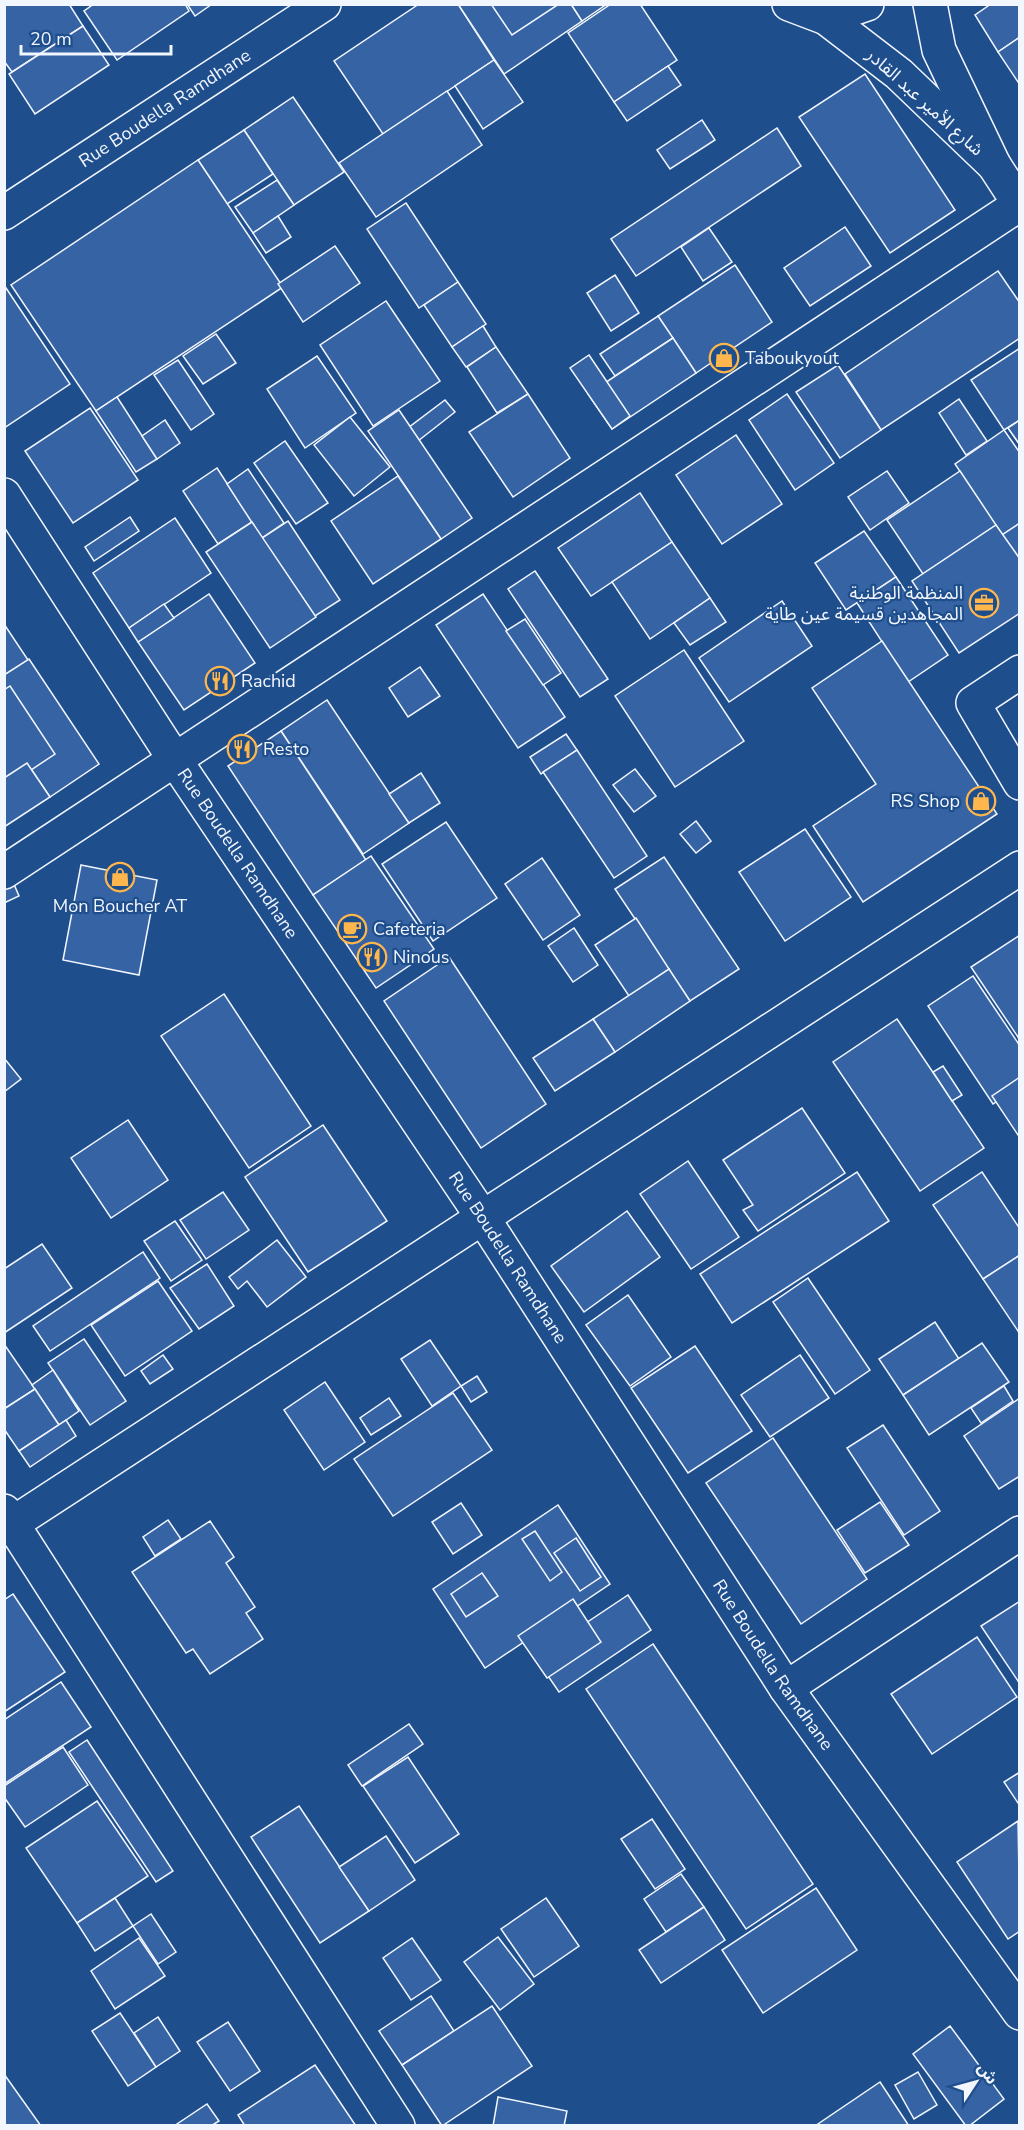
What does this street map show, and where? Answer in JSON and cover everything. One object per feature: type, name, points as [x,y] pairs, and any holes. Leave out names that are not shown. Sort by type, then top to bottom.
[{"type":"street","name":"Rue Boudella Ramdhane","points":[[4,213],[324,4]]},
{"type":"street","name":"شارع الأمير عبد القادر","points":[[789,4],[826,18],[899,74],[994,165]]},
{"type":"street","points":[[826,18],[867,4]]},
{"type":"street","name":"شارع الأمير عبد القادر","points":[[930,4],[939,50],[994,165],[1019,205]]},
{"type":"street","points":[[4,872],[1019,205]]},
{"type":"street","name":"Rue Boudella Ramdhane","points":[[4,495],[175,760],[483,1218],[786,1688],[1020,2013]]},
{"type":"street","points":[[1020,672],[973,704],[1020,783]]},
{"type":"street","points":[[398,2126],[7,1521],[483,1218],[1020,868]]},
{"type":"street","points":[[786,1688],[1020,1533]]},
{"type":"building","points":[[4,4],[69,4],[83,26],[12,72],[4,61]]},
{"type":"building","points":[[94,4],[185,4],[189,11],[117,60],[84,11]]},
{"type":"building","points":[[187,4],[212,4],[195,16]]},
{"type":"building","points":[[419,4],[458,4],[494,60],[383,134],[334,61]]},
{"type":"building","points":[[458,4],[571,4],[582,21],[504,74]]},
{"type":"building","points":[[491,4],[559,4],[512,35]]},
{"type":"building","points":[[571,4],[607,4],[582,21]]},
{"type":"building","points":[[611,4],[640,4],[677,60],[614,102],[568,33]]},
{"type":"building","points":[[991,4],[1020,4],[1020,37],[998,52],[975,15]]},
{"type":"building","points":[[83,26],[109,65],[35,114],[9,74]]},
{"type":"building","points":[[1020,37],[1020,85],[998,52]]},
{"type":"building","points":[[494,60],[523,102],[483,129],[455,86]]},
{"type":"building","points":[[668,66],[681,85],[627,121],[614,102]]},
{"type":"building","points":[[865,74],[955,210],[890,253],[799,117]]},
{"type":"building","points":[[447,91],[482,145],[376,217],[339,163]]},
{"type":"building","points":[[293,97],[344,172],[294,205],[244,130]]},
{"type":"building","points":[[702,120],[715,140],[670,169],[657,150]]},
{"type":"building","points":[[777,128],[801,166],[636,276],[611,239]]},
{"type":"building","points":[[244,130],[273,174],[227,204],[198,160]]},
{"type":"building","points":[[198,160],[283,287],[96,411],[11,285]]},
{"type":"building","points":[[277,180],[294,205],[253,233],[235,207]]},
{"type":"building","points":[[406,203],[458,282],[419,308],[367,229]]},
{"type":"building","points":[[278,216],[291,237],[266,253],[253,233]]},
{"type":"building","points":[[845,227],[871,266],[810,306],[784,268]]},
{"type":"building","points":[[709,228],[732,262],[703,281],[681,247]]},
{"type":"building","points":[[335,246],[360,283],[303,322],[278,284]]},
{"type":"building","points":[[735,265],[772,322],[696,373],[658,316]]},
{"type":"building","points":[[998,271],[1020,303],[1020,338],[881,430],[845,374]]},
{"type":"building","points":[[615,275],[639,313],[611,331],[587,293]]},
{"type":"building","points":[[458,282],[486,324],[452,347],[424,305]]},
{"type":"building","points":[[4,285],[70,384],[4,428]]},
{"type":"building","points":[[386,301],[440,381],[373,426],[320,345]]},
{"type":"building","points":[[658,316],[673,338],[615,376],[600,354]]},
{"type":"building","points":[[483,326],[496,347],[466,367],[452,347]]},
{"type":"building","points":[[216,334],[236,363],[203,384],[183,356]]},
{"type":"building","points":[[673,338],[696,373],[612,429],[588,394]]},
{"type":"building","points":[[496,347],[528,394],[497,413],[467,367]]},
{"type":"building","points":[[1020,348],[1020,420],[1004,430],[971,380]]},
{"type":"building","points":[[589,355],[630,416],[612,429],[570,368]]},
{"type":"building","points":[[317,356],[356,413],[305,448],[267,389]]},
{"type":"building","points":[[178,360],[214,414],[191,430],[154,375]]},
{"type":"building","points":[[838,365],[881,430],[840,458],[796,392]]},
{"type":"building","points":[[528,394],[570,458],[513,497],[469,432]]},
{"type":"building","points":[[787,394],[834,463],[795,490],[749,420]]},
{"type":"building","points":[[117,397],[157,459],[136,472],[96,411]]},
{"type":"building","points":[[959,399],[987,441],[966,455],[939,413]]},
{"type":"building","points":[[445,400],[455,412],[418,441],[408,428]]},
{"type":"building","points":[[90,408],[138,480],[73,523],[25,451]]},
{"type":"building","points":[[399,410],[472,518],[441,539],[368,431]]},
{"type":"building","points":[[350,417],[390,467],[354,496],[314,445]]},
{"type":"building","points":[[165,420],[180,443],[157,459],[142,436]]},
{"type":"building","points":[[1020,420],[1020,445],[1008,428]]},
{"type":"building","points":[[1020,420],[1020,445],[1008,428]]},
{"type":"building","points":[[1004,430],[1020,453],[1020,523],[1002,535],[955,464]]},
{"type":"building","points":[[736,435],[782,504],[722,544],[676,475]]},
{"type":"building","points":[[285,441],[328,503],[296,524],[254,463]]},
{"type":"building","points":[[217,468],[252,522],[218,544],[183,491]]},
{"type":"building","points":[[248,469],[284,523],[262,538],[227,484]]},
{"type":"building","points":[[887,471],[909,503],[870,530],[848,497]]},
{"type":"building","points":[[960,471],[996,525],[923,574],[887,520]]},
{"type":"building","points":[[398,476],[441,539],[373,584],[331,521]]},
{"type":"building","points":[[640,493],[672,542],[591,596],[558,548]]},
{"type":"building","points":[[130,517],[139,531],[94,561],[85,547]]},
{"type":"building","points":[[175,518],[211,573],[129,628],[93,573]]},
{"type":"building","points":[[288,521],[340,600],[315,616],[262,538]]},
{"type":"building","points":[[252,522],[316,617],[270,648],[206,552]]},
{"type":"building","points":[[1020,523],[1020,560],[1002,535]]},
{"type":"building","points":[[996,525],[1020,559],[1020,613],[959,653],[912,581]]},
{"type":"building","points":[[864,531],[896,577],[846,610],[815,563]]},
{"type":"building","points":[[672,542],[710,598],[650,639],[612,582]]},
{"type":"building","points":[[535,571],[608,679],[580,697],[508,589]]},
{"type":"building","points":[[896,577],[948,655],[908,682],[857,603]]},
{"type":"building","points":[[209,594],[255,663],[184,710],[138,642]]},
{"type":"building","points":[[483,594],[565,717],[518,748],[436,625]]},
{"type":"building","points":[[710,598],[726,622],[690,645],[674,623]]},
{"type":"building","points":[[782,601],[812,646],[729,702],[699,658]]},
{"type":"building","points":[[164,604],[174,618],[138,642],[129,628]]},
{"type":"building","points":[[525,619],[561,673],[543,685],[506,631]]},
{"type":"building","points":[[4,624],[28,660],[4,676]]},
{"type":"building","points":[[882,641],[997,814],[863,902],[813,826],[876,784],[812,688]]},
{"type":"building","points":[[684,650],[744,741],[675,787],[615,696]]},
{"type":"building","points":[[29,659],[99,764],[50,797],[4,729],[4,675]]},
{"type":"building","points":[[420,667],[440,696],[408,717],[389,688]]},
{"type":"building","points":[[10,686],[55,754],[4,788],[4,690]]},
{"type":"building","points":[[327,700],[409,823],[363,854],[281,731]]},
{"type":"building","points":[[281,731],[366,860],[313,895],[228,766]]},
{"type":"building","points":[[566,734],[577,750],[541,774],[530,757]]},
{"type":"building","points":[[577,750],[647,856],[614,878],[543,772]]},
{"type":"building","points":[[27,763],[50,797],[4,827],[4,778]]},
{"type":"building","points":[[635,769],[656,796],[634,812],[613,785]]},
{"type":"building","points":[[421,773],[440,803],[409,823],[389,794]]},
{"type":"building","points":[[696,821],[711,841],[696,853],[680,834]]},
{"type":"building","points":[[446,822],[497,898],[433,941],[382,864]]},
{"type":"building","points":[[805,829],[851,897],[785,941],[739,872]]},
{"type":"building","points":[[371,856],[434,949],[376,988],[313,895]]},
{"type":"building","points":[[664,857],[739,969],[690,1001],[615,889]]},
{"type":"building","points":[[542,858],[580,915],[543,940],[505,884]]},
{"type":"building","points":[[81,865],[157,880],[139,975],[63,960]]},
{"type":"building","points":[[10,875],[19,896],[4,903],[4,878]]},
{"type":"building","points":[[636,918],[669,969],[629,996],[595,945]]},
{"type":"building","points":[[574,928],[598,965],[573,982],[548,946]]},
{"type":"building","points":[[1020,935],[1020,1040],[971,967]]},
{"type":"building","points":[[449,957],[546,1104],[481,1148],[384,1001]]},
{"type":"building","points":[[669,969],[690,1001],[615,1052],[593,1019]]},
{"type":"building","points":[[973,976],[1020,1046],[1020,1086],[993,1104],[928,1006]]},
{"type":"building","points":[[224,994],[311,1126],[249,1168],[161,1036]]},
{"type":"building","points":[[593,1019],[615,1052],[555,1091],[533,1058]]},
{"type":"building","points":[[897,1019],[984,1148],[920,1191],[833,1062]]},
{"type":"building","points":[[4,1058],[21,1079],[4,1092]]},
{"type":"building","points":[[943,1066],[962,1095],[952,1101],[933,1072]]},
{"type":"building","points":[[1020,1077],[1020,1138],[992,1096]]},
{"type":"building","points":[[802,1108],[845,1173],[758,1231],[743,1210],[753,1205],[723,1160]]},
{"type":"building","points":[[128,1120],[168,1180],[111,1218],[71,1158]]},
{"type":"building","points":[[323,1125],[387,1221],[308,1272],[245,1177]]},
{"type":"building","points":[[688,1161],[739,1237],[691,1269],[640,1194]]},
{"type":"building","points":[[857,1172],[889,1221],[732,1323],[700,1274]]},
{"type":"building","points":[[982,1172],[1020,1229],[1020,1255],[983,1279],[933,1205]]},
{"type":"building","points":[[223,1192],[249,1230],[206,1259],[180,1220]]},
{"type":"building","points":[[627,1211],[660,1257],[584,1312],[551,1266]]},
{"type":"building","points":[[175,1221],[202,1260],[171,1281],[144,1241]]},
{"type":"building","points":[[277,1240],[306,1277],[267,1307],[247,1281],[238,1289],[229,1277]]},
{"type":"building","points":[[42,1244],[72,1288],[4,1333],[4,1269]]},
{"type":"building","points":[[143,1252],[160,1278],[50,1351],[33,1326]]},
{"type":"building","points":[[1020,1255],[1020,1334],[983,1279]]},
{"type":"building","points":[[207,1264],[234,1306],[199,1329],[170,1288]]},
{"type":"building","points":[[808,1278],[870,1370],[835,1394],[773,1302]]},
{"type":"building","points":[[158,1281],[192,1331],[125,1376],[91,1325]]},
{"type":"building","points":[[628,1295],[671,1357],[630,1386],[586,1325]]},
{"type":"building","points":[[935,1322],[959,1359],[903,1395],[879,1359]]},
{"type":"building","points":[[84,1339],[126,1401],[90,1425],[48,1363]]},
{"type":"building","points":[[430,1340],[461,1386],[432,1406],[401,1359]]},
{"type":"building","points":[[982,1343],[1009,1382],[929,1435],[903,1395]]},
{"type":"building","points":[[4,1344],[35,1389],[4,1409]]},
{"type":"building","points":[[695,1346],[752,1431],[688,1473],[631,1388]]},
{"type":"building","points":[[163,1355],[173,1369],[150,1384],[141,1371]]},
{"type":"building","points":[[800,1355],[829,1398],[770,1437],[741,1395]]},
{"type":"building","points":[[53,1370],[79,1411],[59,1425],[32,1385]]},
{"type":"building","points":[[477,1376],[487,1392],[471,1402],[461,1386]]},
{"type":"building","points":[[325,1382],[365,1442],[324,1470],[284,1410]]},
{"type":"building","points":[[1004,1386],[1013,1401],[981,1423],[971,1408]]},
{"type":"building","points":[[35,1389],[59,1425],[19,1451],[4,1429],[4,1409]]},
{"type":"building","points":[[453,1393],[492,1450],[393,1516],[354,1459]]},
{"type":"building","points":[[389,1398],[401,1416],[371,1435],[360,1418]]},
{"type":"building","points":[[1020,1398],[1020,1476],[999,1489],[964,1436]]},
{"type":"building","points":[[66,1420],[76,1436],[30,1467],[19,1451]]},
{"type":"building","points":[[883,1425],[940,1511],[904,1535],[847,1448]]},
{"type":"building","points":[[773,1438],[867,1579],[801,1624],[706,1483]]},
{"type":"building","points":[[880,1502],[909,1545],[865,1573],[837,1530]]},
{"type":"building","points":[[461,1503],[482,1535],[453,1554],[432,1522]]},
{"type":"building","points":[[558,1505],[610,1584],[485,1668],[433,1589]]},
{"type":"building","points":[[168,1520],[181,1539],[155,1556],[143,1537]]},
{"type":"building","points":[[210,1521],[234,1557],[226,1563],[255,1607],[246,1613],[263,1639],[210,1674],[193,1649],[186,1653],[132,1572]]},
{"type":"building","points":[[535,1531],[562,1572],[550,1581],[522,1539]]},
{"type":"building","points":[[576,1538],[601,1577],[580,1591],[554,1553]]},
{"type":"building","points":[[482,1573],[498,1596],[466,1617],[451,1594]]},
{"type":"building","points":[[13,1594],[65,1672],[4,1712],[4,1600]]},
{"type":"building","points":[[628,1595],[651,1630],[559,1692],[535,1657]]},
{"type":"building","points":[[573,1599],[601,1642],[547,1678],[518,1636]]},
{"type":"building","points":[[1020,1601],[1020,1684],[981,1626]]},
{"type":"building","points":[[977,1637],[1017,1697],[932,1754],[891,1694]]},
{"type":"building","points":[[653,1644],[813,1884],[746,1929],[586,1689]]},
{"type":"building","points":[[61,1682],[91,1727],[4,1784],[4,1720]]},
{"type":"building","points":[[409,1724],[423,1744],[362,1786],[348,1765]]},
{"type":"building","points":[[87,1740],[173,1871],[156,1882],[69,1752]]},
{"type":"building","points":[[63,1747],[88,1785],[25,1827],[4,1797],[4,1786]]},
{"type":"building","points":[[408,1757],[459,1834],[415,1863],[363,1786]]},
{"type":"building","points":[[1020,1772],[1020,1806],[1004,1782]]},
{"type":"building","points":[[97,1801],[148,1876],[77,1923],[26,1848]]},
{"type":"building","points":[[299,1806],[369,1911],[320,1943],[251,1837]]},
{"type":"building","points":[[652,1819],[685,1869],[655,1889],[621,1839]]},
{"type":"building","points":[[1018,1821],[1020,1931],[1008,1939],[957,1862]]},
{"type":"building","points":[[386,1836],[415,1880],[369,1911],[339,1867]]},
{"type":"building","points":[[681,1874],[704,1907],[666,1932],[644,1899]]},
{"type":"building","points":[[816,1888],[857,1950],[763,2013],[722,1950]]},
{"type":"building","points":[[115,1898],[133,1926],[95,1951],[77,1923]]},
{"type":"building","points":[[546,1898],[579,1946],[534,1977],[501,1929]]},
{"type":"building","points":[[704,1907],[725,1940],[661,1983],[639,1950]]},
{"type":"building","points":[[151,1914],[176,1952],[158,1964],[133,1926]]},
{"type":"building","points":[[498,1937],[534,1984],[500,2010],[464,1962]]},
{"type":"building","points":[[139,1938],[165,1976],[115,2009],[91,1971]]},
{"type":"building","points":[[412,1938],[441,1980],[411,2000],[383,1958]]},
{"type":"building","points":[[431,1996],[454,2031],[402,2065],[379,2031]]},
{"type":"building","points":[[492,2006],[532,2066],[442,2126],[402,2065]]},
{"type":"building","points":[[120,2013],[156,2067],[128,2086],[92,2031]]},
{"type":"building","points":[[158,2017],[180,2051],[156,2067],[134,2033]]},
{"type":"building","points":[[228,2022],[260,2071],[230,2091],[197,2042]]},
{"type":"building","points":[[950,2026],[1004,2099],[969,2126],[966,2126],[913,2054]]},
{"type":"building","points":[[315,2065],[356,2126],[245,2126],[238,2115]]},
{"type":"building","points":[[918,2072],[937,2105],[914,2119],[895,2085]]},
{"type":"building","points":[[4,2074],[41,2126],[4,2126]]},
{"type":"building","points":[[880,2082],[909,2126],[815,2126]]},
{"type":"building","points":[[498,2097],[567,2111],[564,2126],[493,2126]]},
{"type":"building","points":[[207,2104],[219,2121],[211,2126],[174,2126]]},
{"type":"place","name":"Taboukyout","points":[[724,358]]},
{"type":"place","name":"المنظمة الوطنية المجاهدين قسيمة عين طاية","points":[[984,603]]},
{"type":"place","name":"Rachid","points":[[220,681]]},
{"type":"place","name":"Resto","points":[[242,749]]},
{"type":"place","name":"RS Shop","points":[[981,801]]},
{"type":"place","name":"Mon Boucher AT","points":[[120,877]]},
{"type":"place","name":"Cafeteria","points":[[352,929]]},
{"type":"place","name":"Ninous","points":[[372,957]]}]
